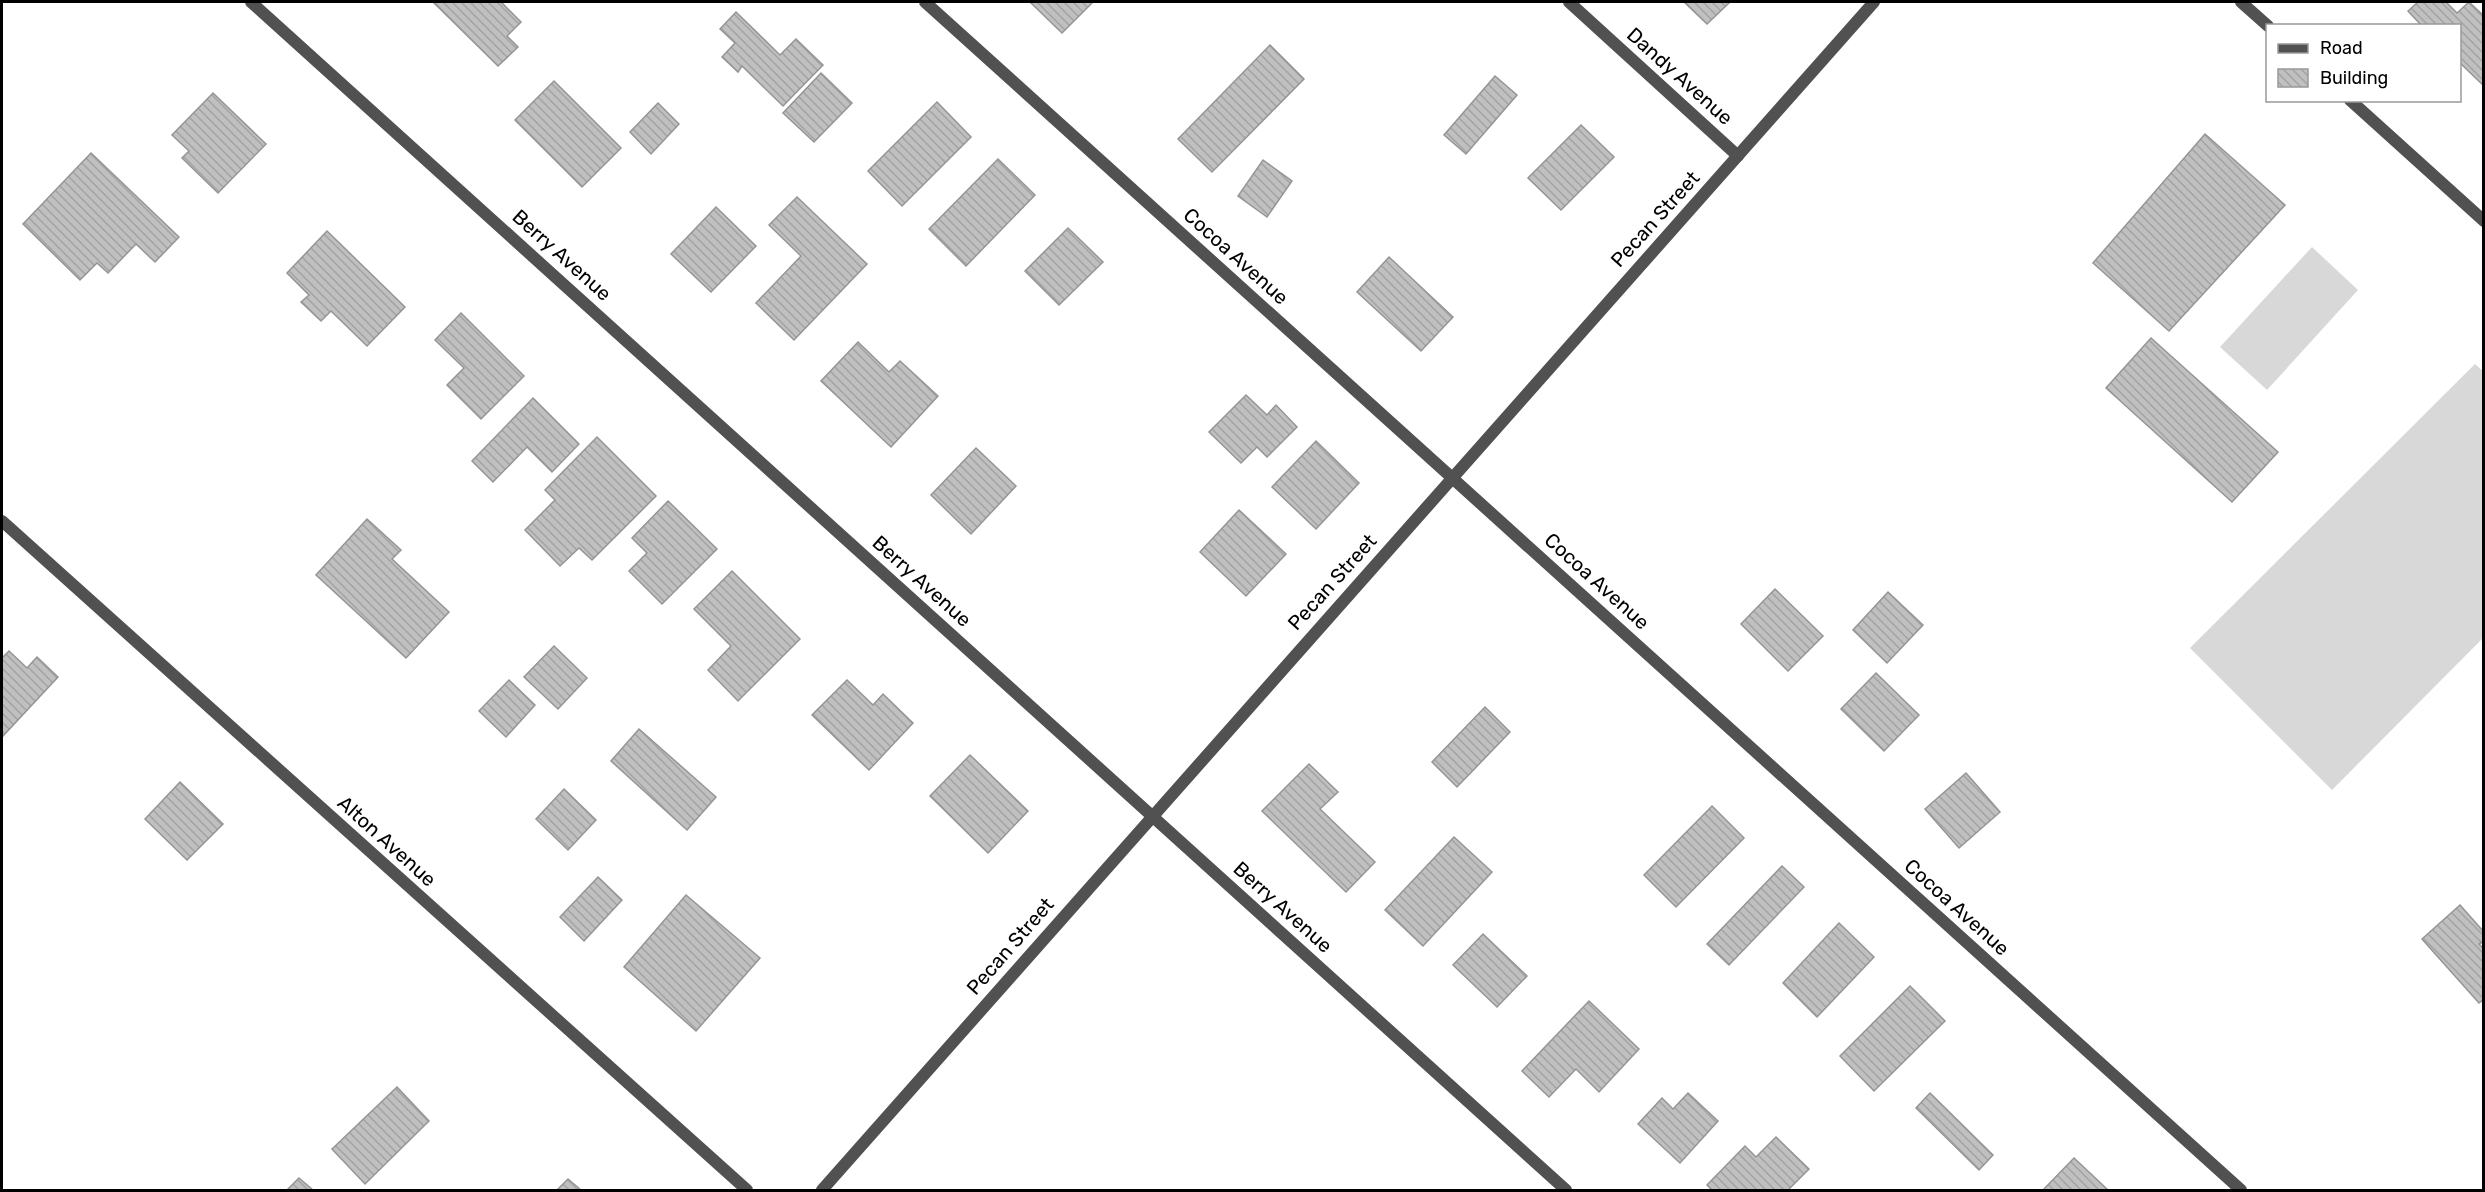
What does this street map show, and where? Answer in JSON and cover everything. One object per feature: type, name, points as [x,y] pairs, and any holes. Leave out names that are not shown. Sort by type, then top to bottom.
[{"type":"street","name":"Berry Avenue","points":[[251,2],[1566,1191]]},
{"type":"street","name":"Cocoa Avenue","points":[[925,2],[2241,1191]]},
{"type":"street","name":"Dandy Avenue","points":[[1569,2],[1738,156]]},
{"type":"street","name":"Pecan Street","points":[[822,1191],[1152,815],[1874,2]]},
{"type":"street","points":[[2241,2],[2266,24]]},
{"type":"street","points":[[2352,102],[2484,220]]},
{"type":"street","name":"Alton Avenue","points":[[2,521],[747,1191]]},
{"type":"shaded area","points":[[2312,247],[2358,290],[2267,390],[2220,347]]},
{"type":"shaded area","points":[[2475,364],[2484,372],[2483,638],[2332,790],[2190,648]]},
{"type":"building","points":[[433,2],[501,2],[521,22],[507,36],[518,47],[498,66]]},
{"type":"building","points":[[1030,2],[1093,2],[1062,33]]},
{"type":"building","points":[[1684,2],[1730,2],[1707,24]]},
{"type":"building","points":[[2418,2],[2446,2],[2457,13],[2469,2],[2484,16],[2484,86],[2461,64],[2461,24],[2420,24],[2408,11]]},
{"type":"building","points":[[736,12],[780,55],[796,39],[823,65],[783,106],[742,66],[738,72],[722,57],[735,43],[720,29]]},
{"type":"building","points":[[1270,45],[1304,79],[1212,172],[1178,139]]},
{"type":"building","points":[[821,73],[852,103],[814,142],[783,113]]},
{"type":"building","points":[[1495,76],[1517,95],[1466,154],[1444,135]]},
{"type":"building","points":[[554,81],[621,148],[582,187],[515,120]]},
{"type":"building","points":[[213,93],[266,144],[218,193],[182,158],[189,151],[172,135]]},
{"type":"building","points":[[937,102],[971,137],[902,206],[868,171]]},
{"type":"building","points":[[658,103],[679,124],[651,154],[630,132]]},
{"type":"building","points":[[1581,125],[1614,157],[1561,210],[1528,178]]},
{"type":"building","points":[[2205,134],[2285,205],[2169,331],[2093,263]]},
{"type":"building","points":[[91,153],[179,237],[155,262],[136,244],[108,273],[97,263],[80,280],[23,224]]},
{"type":"building","points":[[998,159],[1035,195],[966,266],[929,229]]},
{"type":"building","points":[[1263,160],[1292,181],[1267,217],[1238,196]]},
{"type":"building","points":[[797,197],[867,264],[794,340],[756,303],[801,256],[769,225]]},
{"type":"building","points":[[716,207],[756,246],[711,292],[671,254]]},
{"type":"building","points":[[1068,228],[1103,262],[1059,305],[1025,271]]},
{"type":"building","points":[[327,231],[405,307],[367,346],[331,311],[321,321],[301,302],[309,295],[287,273]]},
{"type":"building","points":[[1389,257],[1453,317],[1421,351],[1357,292]]},
{"type":"building","points":[[461,313],[524,376],[481,419],[447,385],[464,368],[435,340]]},
{"type":"building","points":[[2151,338],[2278,452],[2232,502],[2106,388]]},
{"type":"building","points":[[858,342],[889,372],[900,361],[938,396],[891,447],[821,381]]},
{"type":"building","points":[[1246,395],[1267,415],[1276,405],[1297,427],[1267,457],[1257,447],[1241,463],[1209,432]]},
{"type":"building","points":[[533,398],[579,444],[552,472],[527,447],[493,482],[472,461]]},
{"type":"building","points":[[597,437],[656,496],[592,560],[579,548],[560,566],[525,530],[555,500],[545,490]]},
{"type":"building","points":[[1316,441],[1359,483],[1316,529],[1272,487]]},
{"type":"building","points":[[976,448],[1016,486],[971,534],[931,495]]},
{"type":"building","points":[[668,501],[717,549],[662,604],[629,571],[647,553],[632,538]]},
{"type":"building","points":[[1239,510],[1286,554],[1246,596],[1200,552]]},
{"type":"building","points":[[367,519],[401,550],[392,559],[449,612],[406,658],[316,575]]},
{"type":"building","points":[[732,571],[800,639],[738,701],[708,670],[731,646],[694,609]]},
{"type":"building","points":[[1775,589],[1823,636],[1788,671],[1741,624]]},
{"type":"building","points":[[1888,592],[1923,625],[1887,663],[1853,630]]},
{"type":"building","points":[[554,646],[587,678],[558,709],[524,677]]},
{"type":"building","points":[[9,651],[27,668],[37,657],[58,677],[2,737],[2,658]]},
{"type":"building","points":[[1876,673],[1919,715],[1884,751],[1841,709]]},
{"type":"building","points":[[509,680],[535,705],[506,737],[479,711]]},
{"type":"building","points":[[847,680],[873,705],[883,694],[913,723],[869,770],[812,715]]},
{"type":"building","points":[[1485,707],[1510,732],[1457,787],[1432,762]]},
{"type":"building","points":[[639,729],[716,797],[687,830],[611,761]]},
{"type":"building","points":[[970,755],[1028,811],[988,853],[930,796]]},
{"type":"building","points":[[1309,764],[1338,792],[1320,809],[1375,862],[1346,892],[1262,811]]},
{"type":"building","points":[[1966,773],[2000,812],[1959,848],[1925,809]]},
{"type":"building","points":[[180,782],[223,824],[187,860],[145,819]]},
{"type":"building","points":[[564,789],[596,820],[568,850],[536,819]]},
{"type":"building","points":[[1712,806],[1744,838],[1676,907],[1644,875]]},
{"type":"building","points":[[1454,837],[1492,872],[1423,946],[1385,910]]},
{"type":"building","points":[[1782,866],[1804,887],[1729,965],[1707,944]]},
{"type":"building","points":[[598,877],[622,900],[584,941],[560,917]]},
{"type":"building","points":[[686,895],[760,958],[696,1031],[624,967]]},
{"type":"building","points":[[2460,905],[2484,932],[2484,941],[2479,944],[2484,949],[2484,999],[2479,1003],[2422,939]]},
{"type":"building","points":[[1839,923],[1874,957],[1817,1017],[1783,983]]},
{"type":"building","points":[[1483,934],[1527,976],[1497,1007],[1453,965]]},
{"type":"building","points":[[1910,986],[1945,1021],[1874,1091],[1840,1056]]},
{"type":"building","points":[[1589,1001],[1639,1049],[1599,1092],[1576,1069],[1549,1097],[1522,1071]]},
{"type":"building","points":[[397,1087],[429,1121],[365,1184],[332,1149]]},
{"type":"building","points":[[1688,1093],[1718,1121],[1680,1163],[1638,1124],[1662,1098],[1673,1109]]},
{"type":"building","points":[[1930,1093],[1993,1155],[1979,1170],[1916,1108]]},
{"type":"building","points":[[1776,1137],[1809,1169],[1788,1190],[1712,1190],[1707,1185],[1745,1146],[1756,1157]]},
{"type":"building","points":[[2074,1158],[2108,1190],[2043,1190]]},
{"type":"building","points":[[299,1178],[313,1190],[287,1190]]},
{"type":"building","points":[[568,1179],[581,1190],[557,1190]]}]
